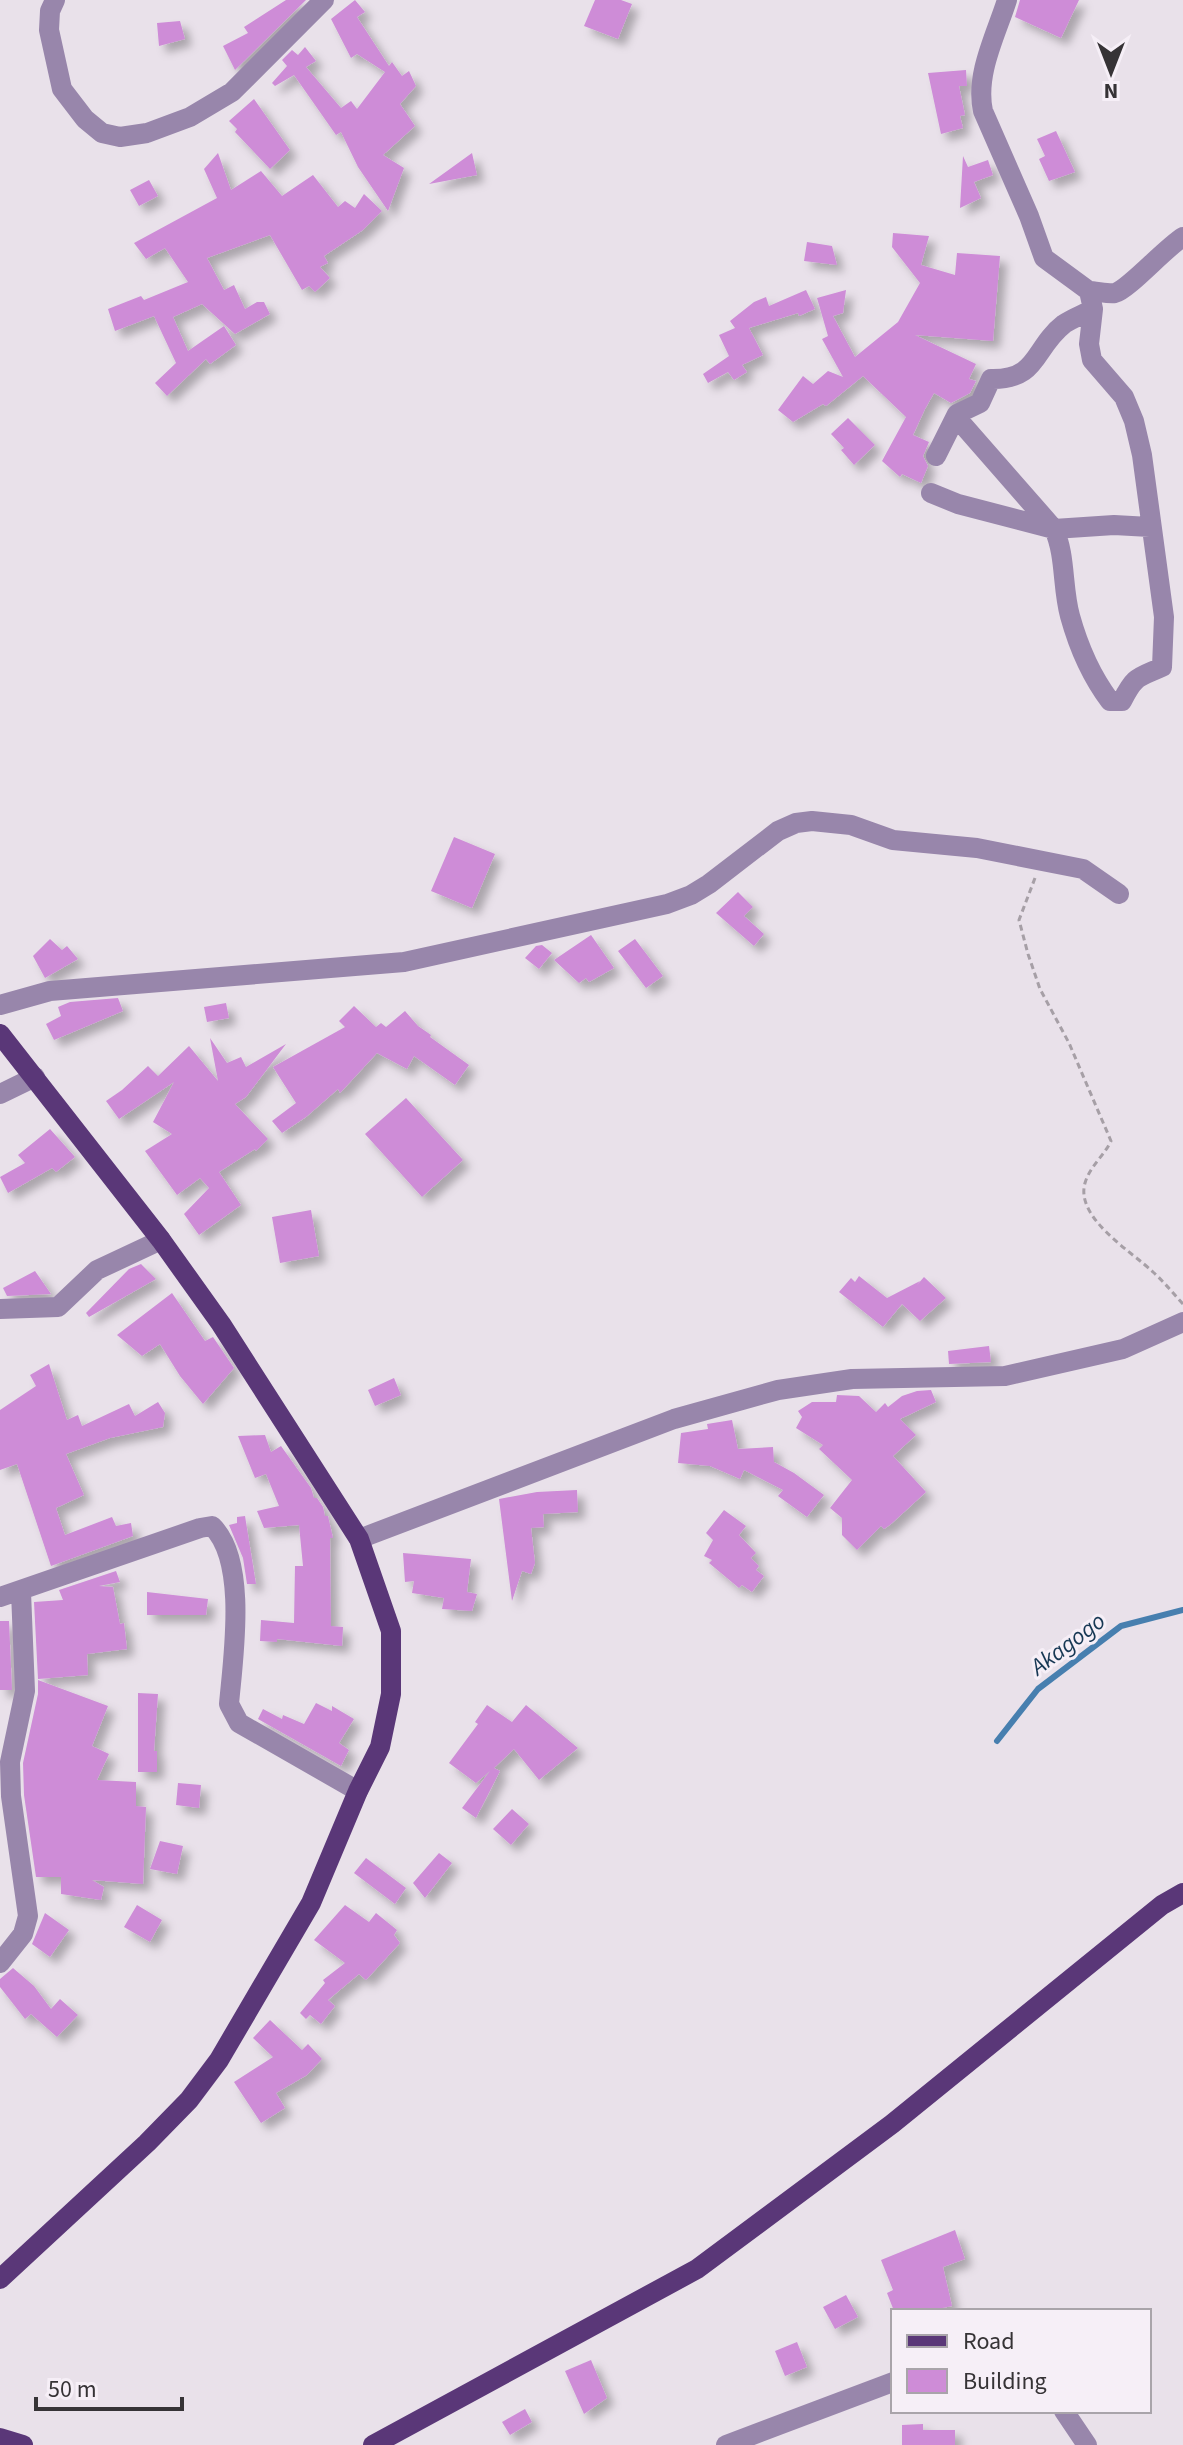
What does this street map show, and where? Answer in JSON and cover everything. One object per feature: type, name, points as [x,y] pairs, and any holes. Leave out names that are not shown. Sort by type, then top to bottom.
[{"type":"main road","points":[[0,1034],[161,1240],[221,1324],[359,1539],[391,1631],[391,1694],[380,1747],[311,1903],[219,2060],[189,2100],[147,2143],[0,2279]]},
{"type":"main road","points":[[373,2445],[697,2269],[892,2124],[1162,1905],[1183,1893]]},
{"type":"main road","points":[[0,2438],[23,2445]]},
{"type":"street","points":[[55,0],[50,11],[49,30],[62,89],[85,119],[102,133],[120,137],[147,133],[190,117],[232,92],[324,0]]},
{"type":"street","points":[[1007,0],[981,81],[983,111],[1044,258],[1091,300]]},
{"type":"street","points":[[936,456],[956,417],[980,403],[991,379],[1007,379],[1028,370],[1044,345],[1091,300],[1115,293],[1183,237]]},
{"type":"street","points":[[956,417],[1054,529],[1060,542],[1069,615],[1086,660],[1110,701],[1122,701],[1136,678],[1162,667],[1164,617],[1142,455],[1134,421],[1124,397],[1092,360],[1089,344],[1091,300]]},
{"type":"street","points":[[931,493],[958,504],[1054,529],[1114,525],[1150,527]]},
{"type":"street","points":[[0,1005],[50,991],[404,962],[667,904],[709,884],[778,831],[796,823],[837,823],[893,840],[977,848],[1083,869],[1119,894]]},
{"type":"street","points":[[0,1094],[35,1077]]},
{"type":"street","points":[[0,1309],[58,1307],[97,1270],[161,1240]]},
{"type":"street","points":[[359,1539],[674,1419],[778,1390],[852,1379],[1005,1376],[1123,1349],[1183,1322]]},
{"type":"street","points":[[0,1597],[212,1526],[219,1533],[230,1566],[238,1611],[229,1704],[233,1717],[358,1791]]},
{"type":"street","points":[[0,1963],[23,1934],[28,1916],[10,1762],[25,1691],[21,1592]]},
{"type":"street","points":[[726,2445],[891,2383]]},
{"type":"street","points":[[1065,2413],[1087,2445]]},
{"type":"path","points":[[1040,860],[1019,920],[1040,989],[1069,1043],[1111,1141],[1094,1162],[1084,1185],[1084,1200],[1096,1221],[1154,1272],[1183,1304]]},
{"type":"building","points":[[286,0],[306,0],[235,70],[223,46],[248,33],[244,27]]},
{"type":"building","points":[[355,0],[365,12],[357,17],[389,66],[392,62],[402,76],[409,71],[416,86],[400,104],[415,126],[383,155],[404,168],[388,211],[358,167],[341,132],[336,135],[294,75],[275,86],[272,83],[287,66],[282,60],[292,50],[298,55],[305,47],[316,61],[306,67],[341,108],[351,101],[357,109],[385,72],[357,54],[351,58],[331,19]]},
{"type":"building","points":[[595,0],[621,0],[632,4],[618,39],[584,26]]},
{"type":"building","points":[[1020,0],[1079,0],[1061,38],[1015,17]]},
{"type":"building","points":[[180,21],[185,39],[159,46],[157,23]]},
{"type":"building","points":[[966,70],[967,86],[959,86],[965,115],[960,116],[963,128],[941,134],[928,73]]},
{"type":"building","points":[[254,99],[290,150],[270,169],[235,132],[237,129],[229,121]]},
{"type":"building","points":[[1056,131],[1075,172],[1049,181],[1039,159],[1045,156],[1037,139]]},
{"type":"building","points":[[218,153],[231,190],[261,171],[282,196],[313,175],[338,207],[345,201],[355,208],[364,194],[382,211],[363,230],[324,256],[328,263],[320,267],[330,278],[315,292],[309,286],[302,290],[270,235],[207,258],[224,290],[234,285],[245,309],[257,302],[264,302],[270,314],[235,334],[202,304],[173,317],[188,351],[224,326],[236,345],[210,364],[206,359],[167,396],[155,383],[176,363],[154,316],[115,331],[108,309],[141,296],[144,300],[188,282],[165,248],[146,259],[134,243],[217,198],[204,169]]},
{"type":"building","points":[[472,153],[477,175],[429,184]]},
{"type":"building","points":[[963,156],[968,167],[988,160],[993,175],[974,182],[981,198],[960,208]]},
{"type":"building","points":[[149,180],[158,196],[139,206],[130,190]]},
{"type":"building","points":[[893,233],[929,236],[921,265],[955,275],[957,253],[1000,256],[993,341],[915,335],[976,364],[969,379],[976,381],[970,393],[951,403],[934,393],[925,409],[913,435],[929,442],[923,456],[928,466],[921,483],[902,474],[900,477],[882,461],[906,417],[863,376],[826,406],[823,404],[793,422],[778,410],[803,376],[813,384],[828,371],[843,377],[822,339],[828,336],[817,298],[846,290],[843,313],[833,316],[855,357],[898,322],[920,283],[892,247]]},
{"type":"building","points":[[807,242],[832,246],[837,265],[804,261]]},
{"type":"building","points":[[806,290],[815,309],[749,328],[763,355],[742,365],[747,372],[734,380],[728,372],[708,383],[703,374],[729,356],[719,335],[735,328],[730,321],[754,302],[766,297],[769,306]]},
{"type":"building","points":[[848,418],[875,445],[854,465],[831,434]]},
{"type":"building","points":[[454,837],[495,854],[472,908],[431,891]]},
{"type":"building","points":[[738,892],[753,907],[744,916],[764,934],[754,946],[716,913]]},
{"type":"building","points":[[591,935],[614,968],[589,982],[586,978],[579,983],[554,960]]},
{"type":"building","points":[[50,939],[62,950],[67,946],[78,959],[45,978],[33,956]]},
{"type":"building","points":[[635,939],[663,976],[646,988],[618,951]]},
{"type":"building","points":[[542,945],[552,953],[539,969],[525,958],[536,946]]},
{"type":"building","points":[[118,998],[123,1011],[54,1040],[46,1024],[61,1016],[58,1007],[70,1002]]},
{"type":"building","points":[[226,1003],[229,1018],[207,1022],[204,1007]]},
{"type":"building","points":[[354,1006],[376,1027],[381,1023],[386,1027],[405,1011],[430,1037],[469,1065],[455,1085],[414,1056],[407,1069],[377,1053],[340,1093],[338,1089],[282,1133],[272,1121],[296,1103],[273,1067],[345,1027],[339,1021]]},
{"type":"building","points":[[210,1038],[227,1063],[241,1057],[246,1067],[286,1044],[246,1097],[235,1104],[268,1139],[256,1151],[219,1172],[241,1205],[199,1235],[184,1214],[209,1188],[200,1178],[177,1195],[145,1151],[172,1134],[153,1122],[174,1082],[119,1119],[106,1101],[148,1066],[158,1076],[189,1046],[218,1081]]},
{"type":"building","points":[[406,1098],[463,1160],[422,1197],[365,1134]]},
{"type":"building","points":[[50,1129],[75,1157],[56,1172],[52,1168],[8,1193],[0,1177],[25,1163],[18,1155]]},
{"type":"building","points":[[311,1210],[319,1256],[280,1263],[272,1217]]},
{"type":"building","points":[[141,1264],[156,1279],[89,1317],[86,1313],[129,1269]]},
{"type":"building","points":[[35,1271],[51,1294],[7,1296],[3,1288]]},
{"type":"building","points":[[859,1276],[887,1298],[920,1281],[917,1285],[924,1277],[946,1298],[920,1321],[902,1304],[883,1327],[839,1292],[851,1278],[855,1282]]},
{"type":"building","points":[[172,1293],[205,1341],[213,1337],[234,1368],[203,1404],[160,1344],[142,1356],[117,1335]]},
{"type":"building","points":[[989,1346],[991,1362],[949,1364],[948,1351]]},
{"type":"building","points":[[49,1364],[67,1420],[78,1415],[82,1426],[129,1404],[135,1416],[158,1402],[165,1413],[163,1427],[110,1438],[66,1454],[84,1495],[56,1508],[65,1535],[112,1517],[116,1526],[131,1523],[133,1536],[51,1566],[17,1464],[0,1470],[0,1410],[36,1386],[30,1375]]},
{"type":"building","points":[[394,1378],[401,1395],[375,1406],[368,1390]]},
{"type":"building","points":[[931,1390],[936,1402],[900,1419],[916,1435],[893,1456],[926,1492],[891,1524],[884,1529],[881,1526],[857,1550],[842,1535],[842,1518],[830,1508],[852,1480],[819,1449],[823,1445],[796,1428],[802,1417],[798,1411],[812,1402],[836,1402],[837,1395],[859,1396],[876,1412],[885,1403],[888,1407],[902,1396]]},
{"type":"building","points":[[732,1420],[738,1449],[773,1447],[774,1462],[824,1495],[807,1517],[778,1496],[783,1490],[744,1470],[740,1479],[710,1466],[678,1463],[681,1433],[708,1429],[707,1424]]},
{"type":"building","points":[[265,1435],[271,1452],[281,1446],[323,1507],[325,1516],[328,1516],[333,1538],[330,1538],[331,1626],[343,1627],[342,1646],[277,1639],[277,1642],[260,1641],[261,1620],[294,1623],[295,1566],[303,1566],[299,1525],[264,1528],[257,1511],[279,1506],[266,1474],[255,1478],[238,1436]]},
{"type":"building","points":[[577,1490],[578,1512],[543,1514],[544,1527],[531,1528],[535,1563],[531,1574],[522,1571],[512,1601],[499,1499],[537,1492]]},
{"type":"building","points":[[724,1510],[746,1526],[739,1535],[756,1553],[751,1558],[759,1566],[756,1570],[764,1576],[752,1592],[742,1585],[739,1588],[709,1563],[712,1560],[704,1556],[713,1540],[706,1533]]},
{"type":"building","points":[[245,1516],[256,1584],[247,1584],[243,1558],[229,1525],[237,1523],[237,1517]]},
{"type":"building","points":[[403,1553],[471,1559],[467,1592],[477,1594],[472,1611],[442,1609],[444,1598],[412,1593],[414,1581],[405,1582]]},
{"type":"building","points":[[116,1571],[120,1582],[99,1586],[113,1587],[120,1624],[124,1623],[127,1649],[87,1654],[88,1675],[38,1679],[34,1602],[63,1600],[59,1590]]},
{"type":"building","points":[[147,1592],[208,1599],[206,1615],[147,1615]]},
{"type":"building","points":[[0,1621],[9,1621],[12,1690],[0,1690]]},
{"type":"building","points":[[38,1680],[108,1706],[92,1746],[109,1754],[97,1780],[136,1782],[136,1806],[146,1807],[143,1884],[92,1880],[104,1887],[101,1900],[61,1894],[61,1877],[36,1877],[24,1795],[23,1763],[38,1694]]},
{"type":"building","points":[[138,1693],[158,1694],[154,1751],[157,1751],[157,1772],[138,1772]]},
{"type":"building","points":[[316,1703],[332,1711],[332,1706],[354,1719],[339,1743],[349,1750],[341,1766],[258,1719],[263,1709],[282,1719],[283,1715],[304,1724]]},
{"type":"building","points":[[487,1705],[512,1722],[526,1705],[578,1748],[539,1780],[514,1749],[494,1768],[500,1771],[476,1818],[462,1808],[490,1771],[476,1783],[449,1763],[478,1724],[475,1722]]},
{"type":"building","points":[[178,1783],[201,1785],[199,1808],[176,1805]]},
{"type":"building","points":[[512,1809],[529,1824],[511,1845],[493,1829]]},
{"type":"building","points":[[160,1841],[183,1846],[177,1874],[150,1869]]},
{"type":"building","points":[[439,1853],[452,1863],[425,1898],[413,1883]]},
{"type":"building","points":[[366,1858],[406,1888],[395,1904],[354,1873]]},
{"type":"building","points":[[137,1905],[162,1920],[150,1942],[124,1927]]},
{"type":"building","points":[[345,1905],[369,1922],[376,1913],[397,1930],[394,1935],[400,1943],[366,1980],[359,1974],[328,2000],[335,2006],[321,2024],[310,2015],[306,2019],[300,2013],[325,1983],[323,1980],[345,1963],[314,1940]]},
{"type":"building","points":[[45,1913],[69,1930],[50,1957],[32,1944]]},
{"type":"building","points":[[13,1968],[34,1986],[51,2009],[60,1999],[78,2015],[57,2037],[31,2014],[25,2019],[0,1987],[0,1979]]},
{"type":"building","points":[[270,2020],[302,2050],[308,2044],[322,2059],[307,2075],[276,2093],[285,2108],[261,2123],[234,2082],[273,2057],[253,2038]]},
{"type":"building","points":[[955,2230],[965,2259],[943,2267],[952,2306],[893,2309],[887,2293],[893,2290],[881,2260]]},
{"type":"building","points":[[846,2295],[858,2317],[835,2329],[823,2307]]},
{"type":"building","points":[[797,2342],[807,2367],[785,2376],[775,2351]]},
{"type":"building","points":[[591,2360],[607,2398],[584,2414],[565,2371]]},
{"type":"building","points":[[525,2409],[532,2422],[510,2435],[502,2422]]},
{"type":"building","points":[[923,2424],[923,2430],[955,2430],[955,2445],[902,2445],[902,2425]]},
{"type":"waterway","name":"Akagogo","points":[[997,1741],[1038,1689],[1121,1626],[1183,1610]]}]
